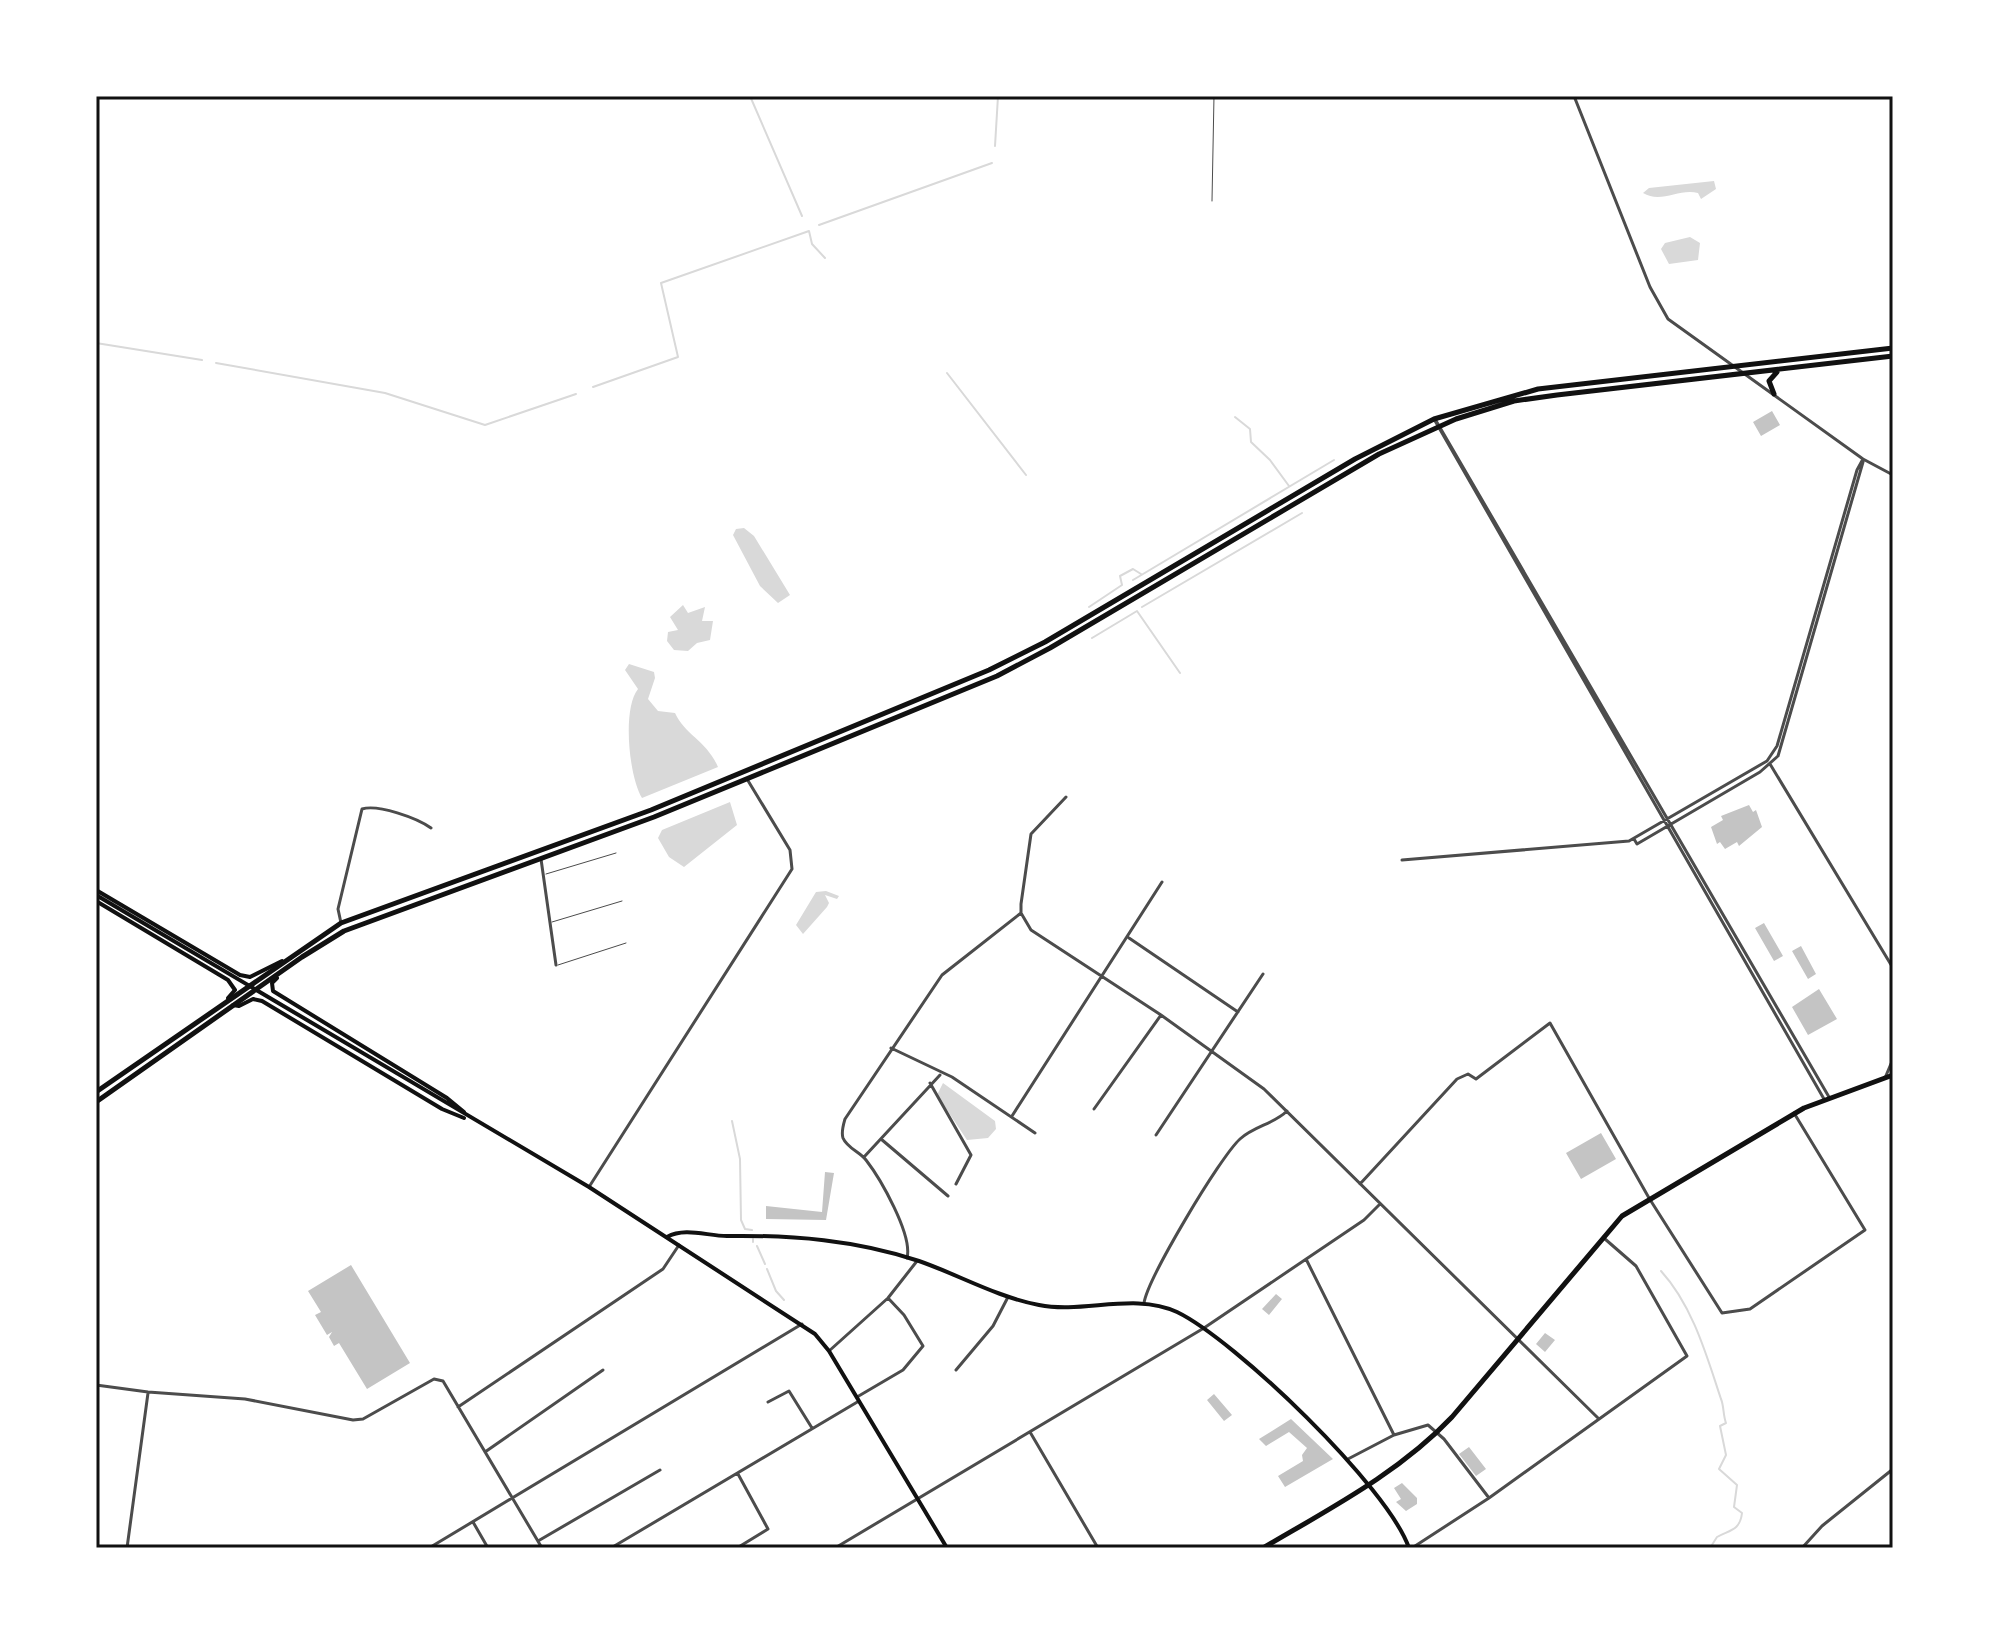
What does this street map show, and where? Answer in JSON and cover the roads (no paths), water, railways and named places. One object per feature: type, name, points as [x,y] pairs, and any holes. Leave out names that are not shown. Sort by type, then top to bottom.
[{"type":"main road","points":[[96,1092],[341,923],[651,810],[989,670],[1054,637],[1355,459],[1434,419],[1538,389],[1736,369],[1893,348]]},
{"type":"main road","points":[[96,1102],[289,966],[360,923],[541,859],[747,779],[1011,669],[1379,454],[1438,426],[1514,401],[1893,356]]},
{"type":"main road","points":[[1774,394],[1769,381],[1777,372]]},
{"type":"main road","points":[[96,896],[240,975],[250,977],[282,961]]},
{"type":"main road","points":[[96,896],[589,1187],[802,1324],[829,1351],[947,1548]]},
{"type":"main road","points":[[96,896],[228,980],[235,990],[218,1007]]},
{"type":"main road","points":[[289,966],[273,981],[273,991],[447,1098],[475,1122]]},
{"type":"main road","points":[[233,1005],[239,1006],[253,999],[262,1001],[442,1109],[475,1122]]},
{"type":"main road","points":[[1263,1548],[1368,1486],[1437,1433],[1622,1216],[1794,1113],[1893,1075]]},
{"type":"main road","points":[[667,1237],[679,1232],[783,1235],[875,1249],[917,1261],[1008,1297],[1070,1309],[1144,1303],[1178,1312],[1204,1328],[1348,1459],[1410,1548]]},
{"type":"street","points":[[1574,96],[1656,302],[1673,324],[1863,459],[1893,475]]},
{"type":"street","points":[[1434,419],[1827,1098]]},
{"type":"street","points":[[1402,860],[1636,842],[1769,763],[1777,746],[1857,470],[1863,459]]},
{"type":"street","points":[[1769,763],[1893,968]]},
{"type":"street","points":[[589,1187],[792,869],[790,850],[747,779]]},
{"type":"street","points":[[1066,797],[1031,834],[1021,913],[1037,937],[1161,1015],[1287,1111],[1599,1419]]},
{"type":"street","points":[[341,923],[338,909],[362,809],[377,807],[413,816],[431,828]]},
{"type":"street","points":[[541,859],[556,965]]},
{"type":"street","points":[[1012,1116],[1129,938],[1162,882]]},
{"type":"street","points":[[907,1258],[907,1239],[864,1157],[846,1143],[842,1135],[845,1119],[942,975],[1021,913]]},
{"type":"street","points":[[1129,938],[1238,1012]]},
{"type":"street","points":[[1156,1135],[1263,974]]},
{"type":"street","points":[[1094,1109],[1161,1015]]},
{"type":"street","points":[[1360,1184],[1457,1079],[1468,1074],[1476,1079],[1550,1023],[1649,1198],[1722,1313],[1750,1309],[1865,1230],[1794,1113]]},
{"type":"street","points":[[891,1048],[940,1074],[952,1077],[1035,1133]]},
{"type":"street","points":[[1885,1078],[1893,1059]]},
{"type":"street","points":[[864,1157],[940,1074]]},
{"type":"street","points":[[930,1083],[971,1157],[956,1184]]},
{"type":"street","points":[[1144,1303],[1149,1284],[1183,1223],[1236,1142],[1287,1111]]},
{"type":"street","points":[[881,1139],[948,1196]]},
{"type":"street","points":[[835,1548],[1204,1328],[1364,1220],[1380,1204]]},
{"type":"street","points":[[1410,1548],[1489,1498],[1687,1356],[1636,1266],[1602,1237]]},
{"type":"street","points":[[458,1407],[663,1269],[679,1245]]},
{"type":"street","points":[[1306,1259],[1394,1435]]},
{"type":"street","points":[[829,1351],[888,1298],[917,1261]]},
{"type":"street","points":[[956,1370],[993,1326],[1008,1297]]},
{"type":"street","points":[[611,1548],[812,1429],[903,1370],[923,1346],[904,1315],[888,1298]]},
{"type":"street","points":[[431,1547],[802,1324]]},
{"type":"street","points":[[485,1452],[603,1370]]},
{"type":"street","points":[[96,1385],[245,1399],[363,1419],[434,1379],[443,1381],[542,1548]]},
{"type":"street","points":[[768,1402],[789,1391],[812,1429]]},
{"type":"street","points":[[127,1548],[148,1392]]},
{"type":"street","points":[[1348,1459],[1394,1435],[1428,1425],[1489,1498]]},
{"type":"street","points":[[1030,1432],[1098,1548]]},
{"type":"street","points":[[1802,1548],[1822,1526],[1893,1469]]},
{"type":"street","points":[[538,1541],[660,1470]]},
{"type":"street","points":[[737,1548],[768,1529],[738,1474]]},
{"type":"street","points":[[473,1522],[488,1548]]},
{"type":"lane","points":[[1212,201],[1214,96]]},
{"type":"lane","points":[[543,875],[616,853]]},
{"type":"lane","points":[[549,923],[622,901]]},
{"type":"lane","points":[[556,965],[626,943]]},
{"type":"waterway","points":[[750,96],[802,216]]},
{"type":"waterway","points":[[995,146],[998,96]]},
{"type":"waterway","points":[[819,225],[992,163]]},
{"type":"waterway","points":[[593,387],[678,357],[661,283],[809,231],[812,244],[825,258]]},
{"type":"waterway","points":[[96,343],[202,360]]},
{"type":"waterway","points":[[216,363],[385,393],[485,425],[576,394]]},
{"type":"waterway","points":[[947,373],[1026,475]]},
{"type":"waterway","points":[[1235,417],[1250,429],[1251,442],[1270,460],[1289,486]]},
{"type":"waterway","points":[[1133,580],[1334,460]]},
{"type":"waterway","points":[[1142,607],[1302,513]]},
{"type":"waterway","points":[[1089,607],[1122,585],[1120,576],[1133,569],[1141,574]]},
{"type":"waterway","points":[[1092,638],[1137,611],[1180,673]]},
{"type":"waterway","points":[[732,1121],[740,1159],[741,1220],[745,1229],[752,1230]]},
{"type":"waterway","points":[[757,1246],[765,1264]]},
{"type":"waterway","points":[[767,1269],[776,1291],[784,1300]]},
{"type":"waterway","points":[[1661,1271],[1682,1300],[1710,1366],[1726,1423],[1720,1426],[1726,1455],[1719,1469],[1737,1485],[1734,1507],[1742,1513],[1736,1527],[1717,1537],[1710,1548]]}]
